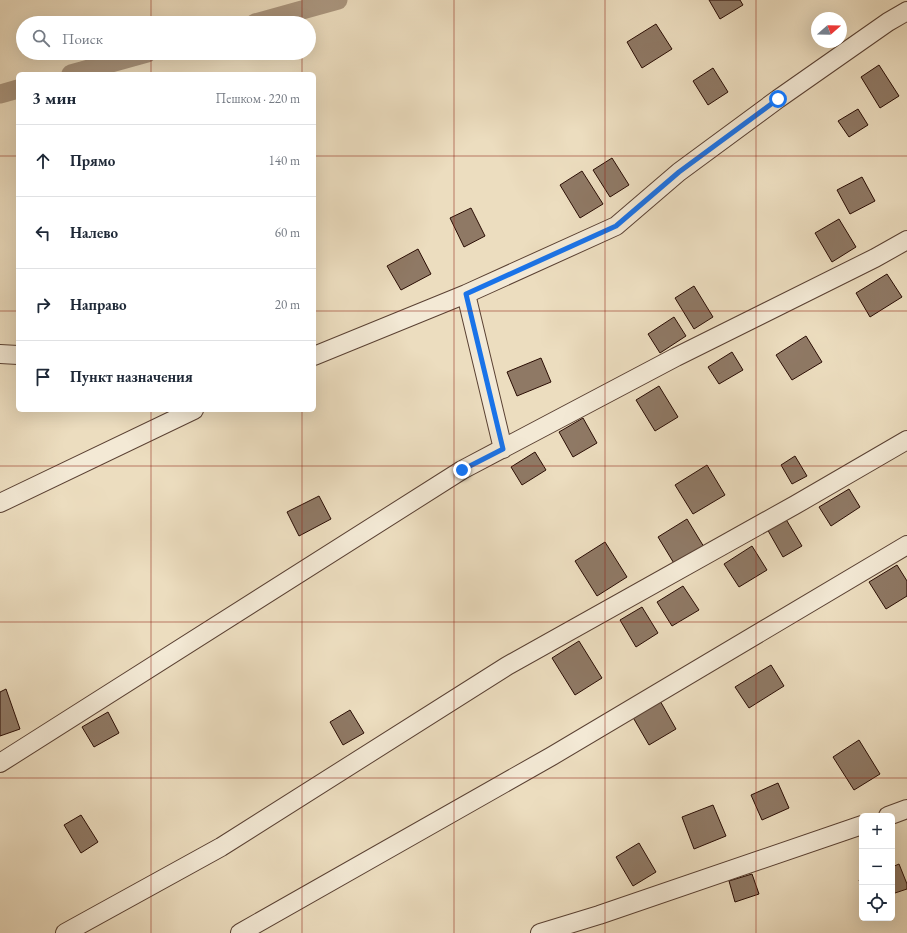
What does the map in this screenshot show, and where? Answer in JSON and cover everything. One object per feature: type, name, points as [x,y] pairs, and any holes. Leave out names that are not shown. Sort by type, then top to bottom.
[{"type":"street","points":[[316,355],[466,294],[616,226],[679,172],[791,90],[888,22],[907,11]]},
{"type":"street","points":[[0,763],[462,470],[676,357],[875,258],[907,240]]},
{"type":"street","points":[[466,294],[503,449]]},
{"type":"street","points":[[0,354],[16,355]]},
{"type":"street","points":[[0,503],[190,412]]},
{"type":"street","points":[[65,933],[221,847],[507,666],[796,505],[907,440]]},
{"type":"street","points":[[240,933],[552,756],[907,544]]},
{"type":"street","points":[[895,813],[907,809]]},
{"type":"street","points":[[540,933],[599,915],[859,826]]},
{"type":"building","points":[[709,0],[740,0],[743,5],[720,19]]},
{"type":"building","points":[[656,24],[672,49],[642,68],[627,42]]},
{"type":"building","points":[[879,65],[899,96],[880,108],[861,77]]},
{"type":"building","points":[[713,68],[728,92],[708,105],[693,81]]},
{"type":"building","points":[[858,109],[868,125],[849,137],[838,121]]},
{"type":"building","points":[[612,158],[629,185],[610,197],[593,170]]},
{"type":"building","points":[[582,171],[603,204],[580,218],[560,185]]},
{"type":"building","points":[[862,177],[875,201],[850,214],[837,190]]},
{"type":"building","points":[[471,208],[485,236],[464,247],[450,218]]},
{"type":"building","points":[[839,219],[856,247],[832,262],[815,233]]},
{"type":"building","points":[[418,249],[431,274],[401,290],[387,266]]},
{"type":"building","points":[[887,274],[902,297],[870,317],[856,293]]},
{"type":"building","points":[[694,286],[713,317],[694,329],[675,298]]},
{"type":"building","points":[[674,317],[686,336],[660,353],[648,334]]},
{"type":"building","points":[[806,336],[822,362],[792,380],[776,355]]},
{"type":"building","points":[[732,352],[743,370],[719,384],[708,367]]},
{"type":"building","points":[[541,358],[551,382],[517,396],[507,372]]},
{"type":"building","points":[[659,386],[678,417],[655,431],[636,400]]},
{"type":"building","points":[[583,418],[597,443],[573,457],[559,432]]},
{"type":"building","points":[[535,452],[546,470],[522,485],[511,467]]},
{"type":"building","points":[[795,456],[807,476],[792,484],[781,465]]},
{"type":"building","points":[[707,465],[725,495],[693,514],[675,485]]},
{"type":"building","points":[[849,489],[860,507],[831,526],[819,507]]},
{"type":"building","points":[[319,496],[331,519],[299,536],[287,512]]},
{"type":"building","points":[[784,516],[802,546],[783,557],[766,527]]},
{"type":"building","points":[[687,519],[704,547],[675,565],[658,537]]},
{"type":"building","points":[[605,542],[627,577],[597,596],[575,561]]},
{"type":"building","points":[[752,546],[767,570],[739,587],[724,564]]},
{"type":"building","points":[[897,565],[907,581],[907,596],[886,609],[869,582]]},
{"type":"building","points":[[683,586],[699,610],[672,626],[657,602]]},
{"type":"building","points":[[642,607],[658,633],[636,647],[620,620]]},
{"type":"building","points":[[579,641],[602,678],[575,695],[552,658]]},
{"type":"building","points":[[771,665],[784,686],[749,708],[735,687]]},
{"type":"building","points":[[6,689],[20,729],[0,736],[0,692]]},
{"type":"building","points":[[659,699],[676,729],[649,745],[631,714]]},
{"type":"building","points":[[350,710],[364,733],[343,745],[330,722]]},
{"type":"building","points":[[108,712],[119,733],[94,747],[82,727]]},
{"type":"building","points":[[859,740],[880,774],[854,790],[833,757]]},
{"type":"building","points":[[778,783],[789,808],[762,820],[751,795]]},
{"type":"building","points":[[713,805],[726,836],[694,849],[682,817]]},
{"type":"building","points":[[81,815],[98,842],[81,853],[64,825]]},
{"type":"building","points":[[639,843],[656,872],[633,886],[616,857]]},
{"type":"building","points":[[899,864],[907,884],[907,889],[895,893],[895,885],[895,866]]},
{"type":"building","points":[[752,874],[759,894],[735,902],[729,881]]},
{"type":"waterway","points":[[280,16],[338,0]]},
{"type":"waterway","points":[[78,72],[122,60]]},
{"type":"waterway","points":[[0,94],[16,90]]},
{"type":"route","points":[[462,470],[503,449],[466,294],[616,226],[679,172],[778,99]]}]
